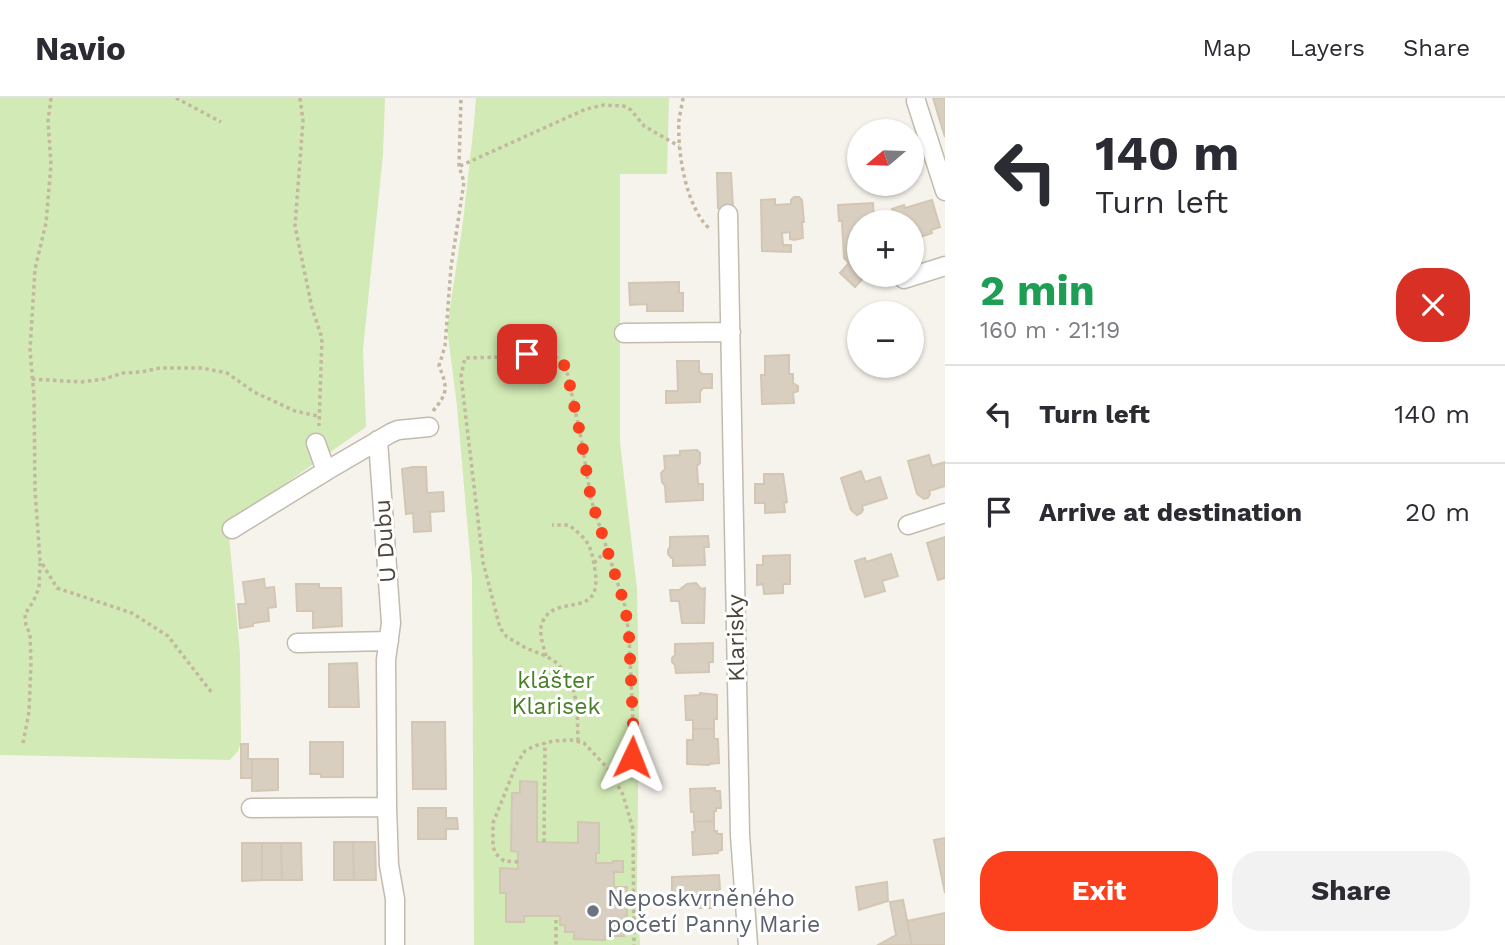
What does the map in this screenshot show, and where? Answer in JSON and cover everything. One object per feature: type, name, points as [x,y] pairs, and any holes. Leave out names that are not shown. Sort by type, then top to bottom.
[{"type":"street","points":[[916,101],[945,191]]},
{"type":"street","name":"Klarisky","points":[[728,214],[740,835],[748,945]]},
{"type":"street","points":[[924,273],[945,266]]},
{"type":"street","points":[[624,333],[730,332]]},
{"type":"street","points":[[232,529],[391,433],[429,427]]},
{"type":"street","name":"U Dubu","points":[[378,440],[391,622],[386,660],[387,807],[389,866],[395,899],[395,945]]},
{"type":"street","points":[[316,443],[326,471]]},
{"type":"street","points":[[908,525],[945,513]]},
{"type":"street","points":[[297,643],[388,641]]},
{"type":"street","points":[[251,808],[387,807]]},
{"type":"path","points":[[23,743],[29,712],[31,663],[30,634],[25,614],[39,587],[40,561],[30,350],[35,269],[46,223],[51,164],[48,121],[51,98]]},
{"type":"path","points":[[176,98],[221,121]]},
{"type":"path","points":[[300,98],[303,121],[295,226],[312,308],[322,338],[320,441],[316,443]]},
{"type":"path","points":[[405,429],[433,411],[444,397],[445,388],[439,366],[445,346],[451,267],[464,182],[459,166],[461,98]]},
{"type":"path","points":[[683,98],[679,120],[680,146],[688,191],[704,224],[715,234]]},
{"type":"path","points":[[459,166],[586,109],[604,105],[624,106],[631,110],[644,126],[680,146]]},
{"type":"path","points":[[578,741],[577,705],[571,680],[546,656],[507,636],[500,628],[492,603],[482,562],[460,376],[465,358],[503,357],[550,351],[566,367],[591,499],[625,606],[629,636],[632,757],[626,765],[610,771]]},
{"type":"path","points":[[32,379],[81,382],[160,368],[202,368],[227,373],[254,393],[295,411],[319,416]]},
{"type":"path","points":[[546,656],[540,628],[544,617],[552,610],[584,602],[592,597],[598,585],[590,545],[584,537],[569,525],[552,525]]},
{"type":"path","points":[[594,563],[607,550]]},
{"type":"path","points":[[40,561],[57,588],[132,613],[168,636],[212,693]]},
{"type":"path","points":[[518,862],[504,861],[496,853],[493,841],[493,823],[517,763],[525,751],[545,743],[584,743],[610,771],[623,795],[634,829],[634,945]]},
{"type":"path","points":[[544,842],[545,743]]},
{"type":"path","points":[[556,920],[556,945]]},
{"type":"green space","points":[[0,98],[385,98],[383,155],[363,349],[366,427],[228,524],[240,653],[241,742],[238,751],[230,760],[0,755]]},
{"type":"green space","name":"klášter Klarisek","points":[[476,98],[669,98],[667,174],[620,174],[620,442],[637,589],[637,888],[640,945],[474,945],[472,578],[457,406],[447,328],[463,222]]},
{"type":"building","points":[[933,98],[945,98],[945,137]]},
{"type":"building","points":[[717,173],[731,173],[733,208],[718,208]]},
{"type":"building","points":[[794,197],[802,200],[803,238],[794,240],[790,239],[790,232],[782,233],[783,245],[791,245],[791,252],[762,251],[761,200],[775,199],[775,205],[791,204]]},
{"type":"building","points":[[932,200],[940,227],[924,236],[924,210],[892,209],[904,205],[905,208]]},
{"type":"building","points":[[873,203],[873,210],[847,210],[847,261],[844,258],[842,221],[839,221],[838,205]]},
{"type":"building","points":[[847,265],[847,280],[840,273]]},
{"type":"building","points":[[679,282],[679,293],[683,293],[683,311],[647,311],[647,304],[630,305],[629,283]]},
{"type":"building","points":[[789,355],[789,374],[793,374],[793,383],[798,386],[798,391],[793,393],[794,403],[762,404],[761,375],[765,375],[765,356]]},
{"type":"building","points":[[677,361],[699,361],[699,371],[702,374],[712,374],[712,388],[703,388],[700,402],[666,403],[666,391],[678,391]]},
{"type":"building","points":[[697,450],[700,453],[700,463],[697,466],[698,484],[703,484],[703,500],[666,502],[661,473],[665,469],[664,456]]},
{"type":"building","points":[[929,455],[932,466],[945,462],[945,486],[929,491],[928,498],[924,499],[917,494],[908,461]]},
{"type":"building","points":[[426,467],[427,493],[443,492],[444,511],[430,512],[431,531],[414,532],[413,513],[406,514],[402,469]]},
{"type":"building","points":[[861,471],[865,482],[880,477],[887,498],[862,506],[863,510],[857,515],[851,510],[841,478]]},
{"type":"building","points":[[764,474],[783,474],[787,502],[784,503],[785,512],[765,513],[765,503],[755,503],[755,484],[764,484]]},
{"type":"building","points":[[708,536],[709,547],[704,547],[705,565],[673,566],[673,558],[668,554],[670,537]]},
{"type":"building","points":[[945,537],[945,578],[938,580],[927,543]]},
{"type":"building","points":[[891,554],[898,576],[882,581],[885,591],[865,597],[855,561],[865,558],[866,562]]},
{"type":"building","points":[[790,555],[790,584],[783,584],[783,593],[764,594],[763,584],[757,585],[757,565],[763,565],[763,556]]},
{"type":"building","points":[[264,579],[265,588],[274,587],[276,607],[268,608],[269,621],[240,628],[238,604],[246,604],[243,582]]},
{"type":"building","points":[[696,583],[701,589],[705,588],[704,623],[682,623],[679,601],[671,601],[670,590],[679,590],[687,584]]},
{"type":"building","points":[[296,584],[341,588],[342,626],[313,628],[313,611],[297,611]]},
{"type":"building","points":[[713,643],[713,662],[709,662],[709,672],[676,673],[672,662],[675,644]]},
{"type":"building","points":[[357,663],[359,707],[329,707],[329,664]]},
{"type":"building","points":[[700,693],[717,695],[717,719],[714,719],[714,729],[693,729],[693,720],[686,720],[685,696]]},
{"type":"building","points":[[412,722],[445,722],[446,789],[413,789]]},
{"type":"building","points":[[693,729],[714,729],[714,739],[718,739],[719,763],[687,764],[687,740],[693,740]]},
{"type":"building","points":[[310,742],[343,742],[343,777],[310,774]]},
{"type":"building","points":[[241,744],[248,744],[248,759],[252,759],[252,778],[241,778]]},
{"type":"building","points":[[252,759],[278,759],[278,790],[252,791]]},
{"type":"building","points":[[520,781],[537,782],[537,842],[578,843],[578,822],[599,823],[599,853],[596,853],[596,863],[623,861],[623,872],[614,872],[614,887],[627,887],[624,936],[605,936],[605,940],[574,939],[574,932],[565,932],[565,925],[560,925],[560,916],[524,916],[524,922],[506,922],[506,893],[500,893],[500,868],[518,869],[518,852],[511,851],[512,793],[520,793]]},
{"type":"building","points":[[715,788],[715,791],[720,791],[721,808],[714,811],[714,821],[694,822],[690,789]]},
{"type":"building","points":[[418,808],[446,808],[446,818],[457,818],[458,829],[446,829],[446,839],[418,839]]},
{"type":"building","points":[[714,821],[714,831],[722,834],[722,850],[718,853],[693,855],[694,822]]},
{"type":"building","points":[[945,838],[945,893],[934,840]]},
{"type":"building","points":[[334,842],[353,842],[354,880],[334,880]]},
{"type":"building","points":[[353,842],[375,842],[376,880],[354,880]]},
{"type":"building","points":[[242,843],[262,843],[262,880],[242,881]]},
{"type":"building","points":[[262,843],[281,843],[282,880],[262,880]]},
{"type":"building","points":[[281,843],[301,843],[302,880],[282,880]]},
{"type":"building","points":[[719,875],[720,889],[717,890],[717,897],[714,897],[715,908],[672,906],[672,877]]},
{"type":"building","points":[[887,882],[888,901],[859,910],[856,887]]},
{"type":"building","points":[[903,900],[912,945],[878,945],[896,935],[890,902]]},
{"type":"building","points":[[945,913],[945,945],[912,945],[907,921]]},
{"type":"place","name":"Neposkvrněného početí Panny Marie","points":[[593,911]]},
{"type":"route","points":[[527,354],[550,351],[566,367],[591,499],[625,606],[629,636],[632,757]]}]
